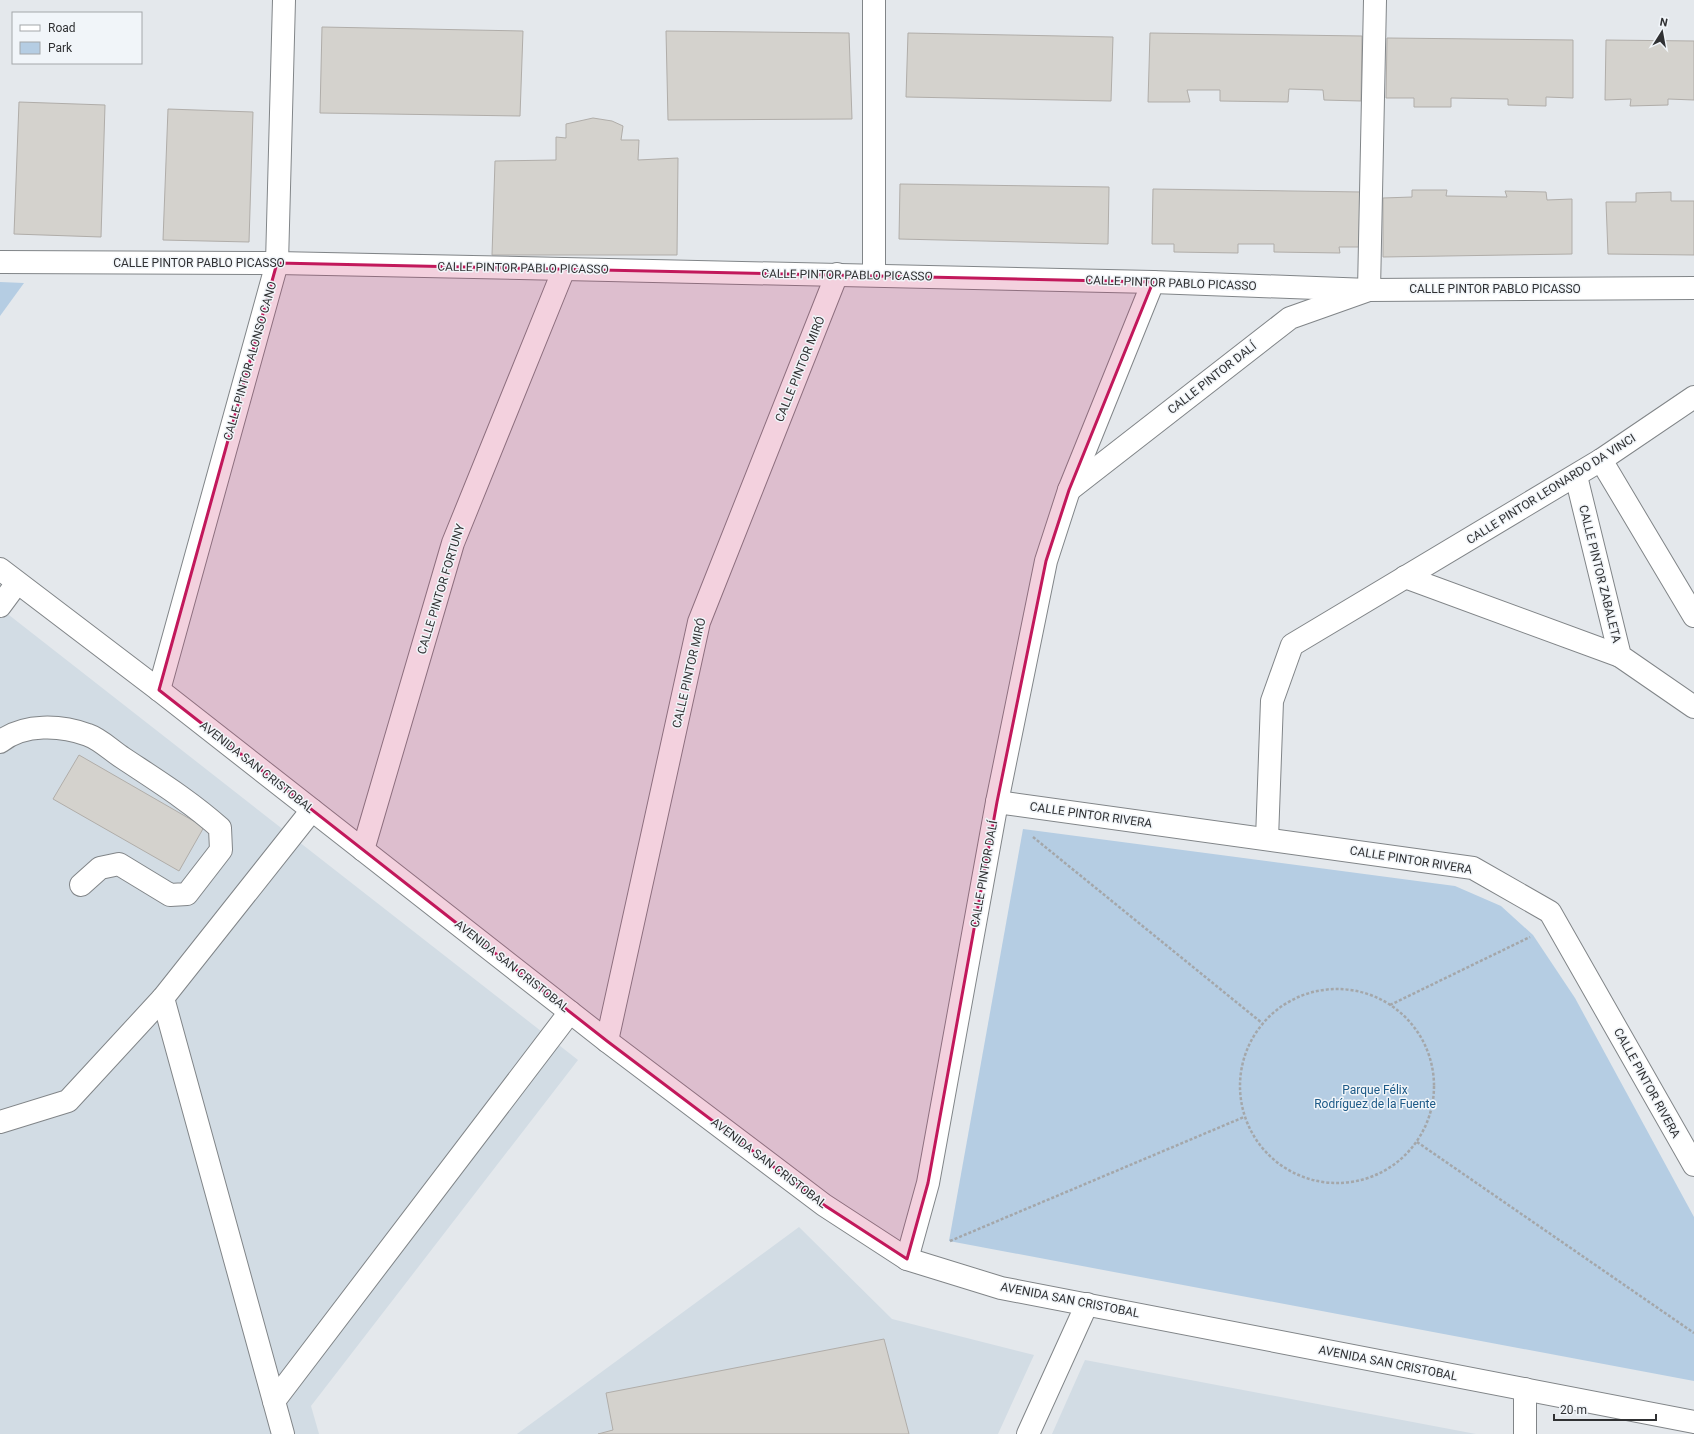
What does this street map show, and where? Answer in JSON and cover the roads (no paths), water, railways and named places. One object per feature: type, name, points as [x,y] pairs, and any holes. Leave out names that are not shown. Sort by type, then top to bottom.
[{"type":"street","name":"CALLE PINTOR ALONSO CANO","points":[[159,690],[277,263],[284,0]]},
{"type":"street","points":[[874,0],[874,275]]},
{"type":"street","points":[[1369,290],[1375,0]]},
{"type":"street","name":"CALLE PINTOR PABLO PICASSO","points":[[0,262],[277,263],[837,274],[1153,282],[1369,290],[1694,288]]},
{"type":"street","name":"CALLE PINTOR FORTUNY","points":[[363,850],[453,543],[564,269]]},
{"type":"street","name":"CALLE PINTOR MIRÓ","points":[[607,1041],[699,622],[837,274]]},
{"type":"street","name":"CALLE PINTOR DALÍ","points":[[907,1259],[928,1183],[997,802],[1046,562],[1068,490],[1153,282]]},
{"type":"street","name":"CALLE PINTOR DALÍ","points":[[1068,490],[1290,318],[1369,290]]},
{"type":"street","name":"CALLE PINTOR LEONARDO DA VINCI","points":[[1267,839],[1272,701],[1292,645],[1576,476],[1694,397]]},
{"type":"street","points":[[1601,460],[1694,616]]},
{"type":"street","name":"CALLE PINTOR ZABALETA","points":[[1576,476],[1620,656],[1694,707]]},
{"type":"street","name":"AVENIDA SAN CRISTOBAL","points":[[0,569],[159,690],[607,1041],[824,1205],[907,1259],[1001,1288],[1694,1422]]},
{"type":"street","points":[[1405,577],[1620,656]]},
{"type":"street","points":[[0,606],[17,583]]},
{"type":"street","points":[[0,742],[8,736],[31,729],[59,727],[89,735],[200,809],[220,828],[221,850],[187,894],[170,894],[119,864],[100,868],[81,885]]},
{"type":"street","name":"CALLE PINTOR RIVERA","points":[[997,802],[1473,868],[1550,912],[1694,1165]]},
{"type":"street","points":[[0,1122],[68,1101],[162,998],[312,810]]},
{"type":"street","points":[[162,998],[283,1434]]},
{"type":"street","points":[[274,1401],[570,1012]]},
{"type":"street","points":[[1028,1434],[1087,1304]]},
{"type":"street","points":[[1525,1389],[1525,1434]]},
{"type":"park label","name":"Parque Félix Rodríguez de la Fuente","points":[[1375,1097]]}]
